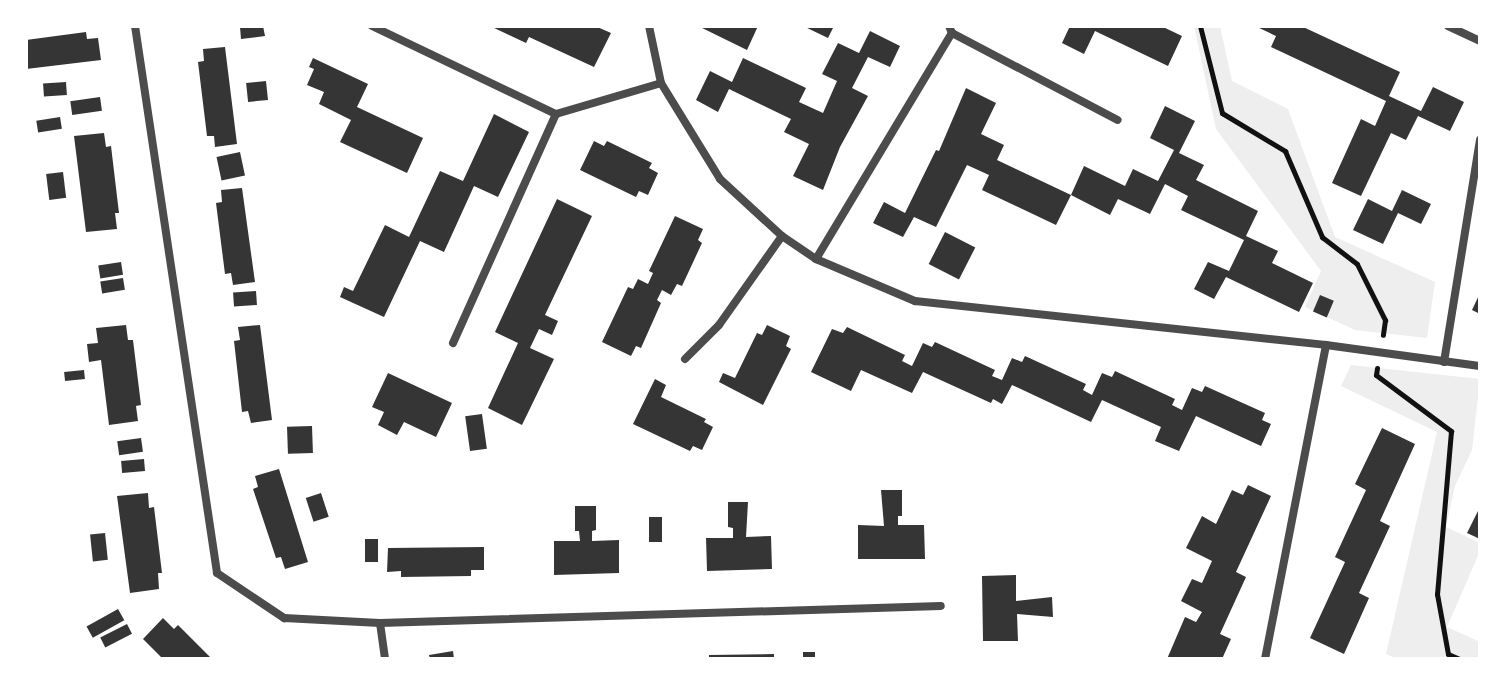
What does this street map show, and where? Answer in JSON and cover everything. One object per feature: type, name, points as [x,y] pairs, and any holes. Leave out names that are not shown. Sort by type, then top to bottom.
[{"type":"street","points":[[135,26],[217,573],[284,618],[380,623],[941,606]]},
{"type":"street","points":[[372,26],[556,114],[661,83]]},
{"type":"street","points":[[649,26],[661,83],[720,179],[782,236],[816,259],[915,301],[1326,345],[1480,366]]},
{"type":"street","points":[[1448,26],[1480,41]]},
{"type":"street","points":[[816,259],[951,29],[1118,120]]},
{"type":"street","points":[[453,343],[556,114]]},
{"type":"street","points":[[1444,362],[1480,140]]},
{"type":"street","points":[[685,359],[719,325],[782,236]]},
{"type":"street","points":[[1265,659],[1326,345]]},
{"type":"street","points":[[380,623],[385,659]]},
{"type":"shaded area","points":[[1194,26],[1220,26],[1232,81],[1288,109],[1335,237],[1435,282],[1427,338],[1355,330],[1305,307],[1321,271],[1216,129]]},
{"type":"shaded area","points":[[1351,365],[1480,379],[1472,450],[1455,486],[1446,527],[1480,543],[1480,551],[1447,627],[1480,642],[1480,659],[1397,659],[1386,654],[1437,432],[1341,386]]},
{"type":"building","points":[[263,26],[265,36],[241,39],[240,27]]},
{"type":"building","points":[[490,26],[595,26],[611,33],[594,67],[529,37],[526,43]]},
{"type":"building","points":[[698,26],[758,26],[747,50]]},
{"type":"building","points":[[803,26],[834,26],[828,38]]},
{"type":"building","points":[[1070,26],[1161,26],[1182,36],[1168,66],[1095,31],[1084,54],[1062,43]]},
{"type":"building","points":[[1255,26],[1301,26],[1400,72],[1389,96],[1421,111],[1433,87],[1464,102],[1450,131],[1418,116],[1406,140],[1391,133],[1361,196],[1332,183],[1361,119],[1375,126],[1386,101],[1271,47],[1276,36]]},
{"type":"building","points":[[870,31],[900,46],[890,67],[868,57],[852,88],[868,96],[840,147],[823,190],[793,176],[809,144],[784,132],[791,119],[729,89],[718,112],[696,100],[710,71],[732,82],[743,58],[806,88],[799,102],[823,113],[837,81],[822,74],[838,43],[859,53]]},
{"type":"building","points":[[86,32],[87,39],[98,38],[101,60],[26,69],[26,40]]},
{"type":"building","points":[[225,47],[237,144],[215,147],[214,136],[207,136],[198,62],[204,61],[203,49]]},
{"type":"building","points":[[313,58],[368,84],[357,107],[423,138],[407,173],[340,142],[351,120],[319,104],[324,92],[307,85],[314,69],[309,67]]},
{"type":"building","points":[[266,81],[268,100],[248,102],[246,83]]},
{"type":"building","points":[[66,82],[67,95],[44,97],[43,84]]},
{"type":"building","points":[[966,88],[996,103],[981,134],[1004,145],[997,160],[1071,195],[1056,225],[982,190],[989,175],[967,165],[936,227],[914,217],[903,237],[873,223],[884,202],[905,213],[936,150],[939,151]]},
{"type":"building","points":[[100,97],[102,111],[72,115],[70,101]]},
{"type":"building","points":[[1165,106],[1195,121],[1179,153],[1204,165],[1196,180],[1258,211],[1246,236],[1278,251],[1272,263],[1313,283],[1299,312],[1226,277],[1214,299],[1194,289],[1208,262],[1229,271],[1244,240],[1181,210],[1188,196],[1165,184],[1150,214],[1118,199],[1110,215],[1071,195],[1084,166],[1125,186],[1133,169],[1158,181],[1174,150],[1150,138]]},
{"type":"building","points":[[494,114],[529,132],[498,197],[474,186],[444,252],[420,241],[384,317],[340,297],[344,287],[353,291],[385,225],[409,237],[440,171],[463,181]]},
{"type":"building","points":[[60,117],[62,129],[38,133],[36,121]]},
{"type":"building","points":[[104,133],[106,147],[111,146],[119,213],[115,213],[117,229],[86,232],[74,136]]},
{"type":"building","points":[[594,141],[604,146],[607,141],[652,163],[649,168],[658,173],[648,195],[639,191],[636,197],[580,170]]},
{"type":"building","points":[[240,152],[245,175],[222,180],[217,157]]},
{"type":"building","points":[[63,172],[66,198],[49,200],[46,174]]},
{"type":"building","points":[[242,188],[255,282],[233,285],[231,273],[225,274],[216,203],[222,202],[221,190]]},
{"type":"building","points":[[1402,190],[1431,204],[1421,224],[1398,213],[1383,244],[1353,230],[1368,199],[1392,211]]},
{"type":"building","points":[[557,199],[592,216],[545,315],[558,321],[552,335],[539,329],[530,348],[554,359],[522,425],[488,408],[518,343],[495,332]]},
{"type":"building","points":[[675,216],[703,229],[698,240],[702,243],[682,286],[677,284],[671,295],[662,290],[657,300],[661,303],[641,348],[636,346],[631,356],[602,342],[628,287],[633,289],[638,279],[648,284],[653,273],[649,271]]},
{"type":"building","points":[[945,232],[975,247],[959,280],[929,264]]},
{"type":"building","points":[[121,262],[123,275],[100,278],[98,266]]},
{"type":"building","points":[[123,278],[125,290],[102,293],[100,282]]},
{"type":"building","points":[[256,291],[257,305],[234,307],[233,293]]},
{"type":"building","points":[[1480,293],[1480,314],[1472,310]]},
{"type":"building","points":[[1320,295],[1334,301],[1327,317],[1313,312]]},
{"type":"building","points":[[126,325],[128,340],[133,340],[141,405],[136,406],[138,421],[109,425],[101,360],[89,362],[87,344],[98,343],[96,328]]},
{"type":"building","points":[[260,325],[272,420],[251,423],[248,411],[242,412],[234,341],[240,340],[238,327]]},
{"type":"building","points":[[767,325],[790,336],[786,346],[791,349],[763,405],[719,382],[723,373],[735,378],[757,333],[762,335]]},
{"type":"building","points":[[847,327],[905,355],[902,361],[912,366],[923,343],[932,347],[935,342],[995,370],[992,376],[1002,380],[1012,358],[1022,362],[1025,356],[1086,384],[1083,390],[1092,395],[1102,373],[1112,377],[1115,371],[1175,399],[1172,405],[1182,410],[1192,388],[1202,392],[1205,386],[1265,413],[1262,420],[1271,424],[1261,446],[1196,416],[1179,451],[1155,441],[1161,427],[1102,400],[1091,422],[1012,385],[1002,404],[993,399],[991,403],[923,372],[912,393],[861,370],[851,391],[811,372],[832,329],[843,333]]},
{"type":"building","points":[[84,370],[85,379],[65,381],[64,372]]},
{"type":"building","points":[[388,373],[452,403],[436,437],[404,422],[397,435],[378,425],[384,412],[372,407]]},
{"type":"building","points":[[655,379],[666,385],[661,397],[706,419],[704,422],[713,427],[702,450],[693,446],[690,451],[633,424]]},
{"type":"building","points":[[482,414],[487,449],[470,451],[465,416]]},
{"type":"building","points":[[312,426],[313,453],[288,454],[287,427]]},
{"type":"building","points":[[1382,428],[1415,444],[1380,521],[1390,526],[1359,593],[1369,598],[1344,654],[1310,638],[1345,562],[1335,557],[1366,490],[1355,484]]},
{"type":"building","points":[[141,438],[143,452],[119,455],[117,441]]},
{"type":"building","points":[[144,459],[145,471],[122,473],[121,461]]},
{"type":"building","points":[[279,469],[308,562],[285,569],[281,557],[276,558],[253,489],[258,487],[255,476]]},
{"type":"building","points":[[1248,485],[1271,496],[1236,572],[1246,577],[1220,634],[1231,639],[1222,659],[1167,659],[1185,617],[1196,622],[1202,612],[1181,601],[1192,579],[1202,583],[1212,561],[1186,548],[1202,516],[1216,524],[1232,490],[1243,495]]},
{"type":"building","points":[[881,490],[902,490],[902,516],[898,516],[898,525],[924,525],[925,559],[858,559],[858,525],[884,526]]},
{"type":"building","points":[[148,493],[149,508],[154,507],[162,573],[158,573],[159,589],[130,593],[117,496]]},
{"type":"building","points":[[321,493],[329,517],[314,522],[306,498]]},
{"type":"building","points":[[728,502],[748,502],[746,537],[771,536],[772,569],[707,571],[706,538],[733,538],[733,528],[728,527]]},
{"type":"building","points":[[575,506],[596,506],[596,530],[592,531],[592,541],[619,540],[619,573],[554,575],[554,541],[580,541],[579,531],[575,531]]},
{"type":"building","points":[[1480,507],[1480,539],[1467,533]]},
{"type":"building","points":[[649,517],[662,517],[662,542],[649,542]]},
{"type":"building","points":[[105,533],[108,560],[93,561],[90,535]]},
{"type":"building","points":[[365,539],[378,539],[378,562],[365,562]]},
{"type":"building","points":[[484,547],[484,570],[471,570],[471,576],[401,577],[401,571],[387,572],[388,548]]},
{"type":"building","points":[[1016,575],[1016,601],[1052,597],[1053,617],[1017,614],[1018,641],[983,641],[982,576]]},
{"type":"building","points":[[118,609],[124,620],[93,638],[87,626]]},
{"type":"building","points":[[163,618],[174,629],[178,625],[212,659],[163,659],[143,639]]},
{"type":"building","points":[[127,624],[132,634],[105,647],[100,638]]},
{"type":"building","points":[[453,651],[454,659],[430,659],[429,655]]},
{"type":"building","points":[[803,652],[815,652],[815,659],[803,659]]},
{"type":"building","points":[[774,654],[774,659],[709,659],[709,655]]}]
